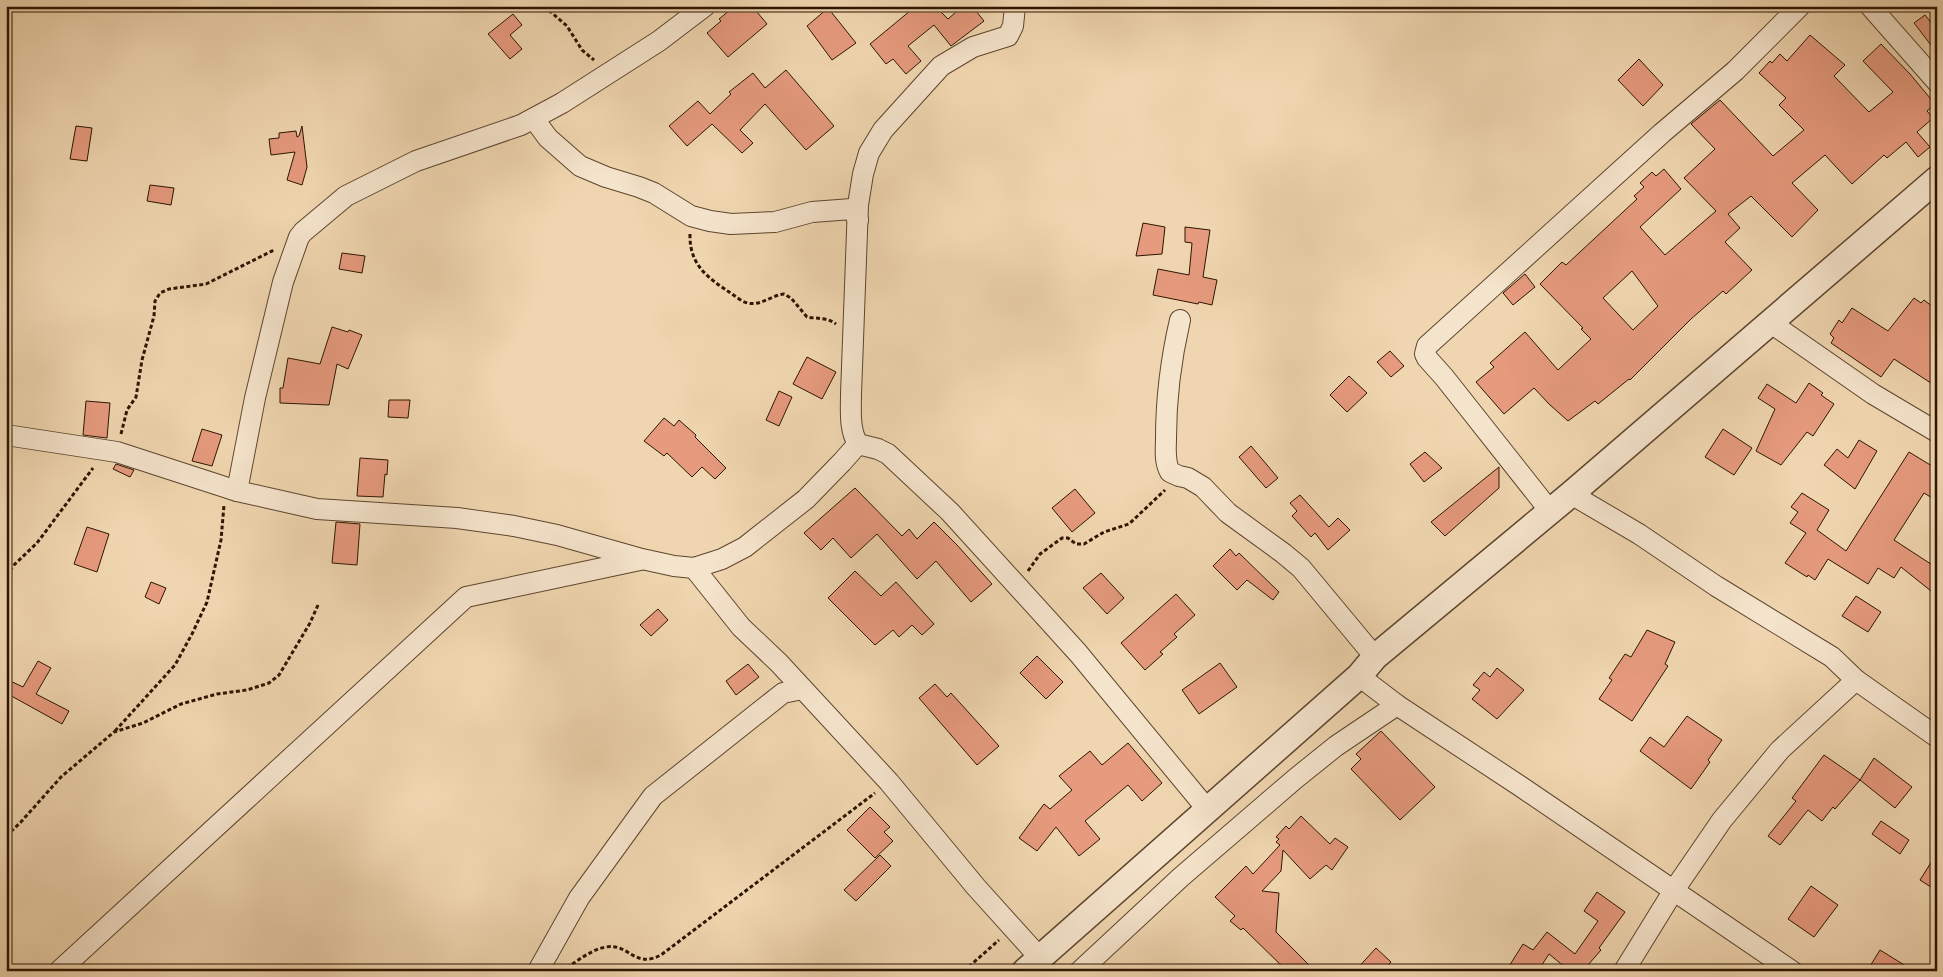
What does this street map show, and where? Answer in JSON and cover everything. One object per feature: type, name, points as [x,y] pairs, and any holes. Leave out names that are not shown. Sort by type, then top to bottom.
[{"type":"street","points":[[232,489],[283,282],[300,237],[311,225],[346,196],[416,161],[534,119],[659,41],[705,6]]},
{"type":"street","points":[[1016,6],[1013,26],[1008,36],[973,47],[941,66],[875,141],[869,153],[863,174],[858,220],[851,407],[854,438],[858,444],[878,449],[888,454],[950,512],[1078,653],[1207,809]]},
{"type":"street","points":[[1550,511],[1427,358],[1425,354],[1427,346],[1662,133],[1735,71],[1800,6]]},
{"type":"street","points":[[1870,6],[1937,82]]},
{"type":"street","points":[[534,119],[548,138],[580,166],[606,177],[639,186],[691,216],[710,221],[739,224],[775,222],[812,212],[852,209],[858,220]]},
{"type":"street","points":[[694,568],[741,627],[889,782],[976,887],[1013,928],[1032,964],[1359,676],[1375,657],[1571,494],[1937,179]]},
{"type":"street","points":[[1180,320],[1170,362],[1166,410],[1166,460],[1170,472],[1188,478],[1203,487],[1228,513],[1301,568],[1375,657]]},
{"type":"street","points":[[1771,323],[1873,394],[1937,432]]},
{"type":"street","points":[[6,435],[112,451],[232,489],[317,509],[457,518],[514,526],[557,535],[642,559],[694,568],[722,559],[745,547],[806,499],[858,444]]},
{"type":"street","points":[[1571,494],[1639,534],[1716,586],[1832,657],[1856,680],[1937,737]]},
{"type":"street","points":[[59,971],[466,597],[642,559]]},
{"type":"street","points":[[1359,676],[1397,705],[1792,971]]},
{"type":"street","points":[[1624,971],[1674,890],[1722,820],[1780,750],[1856,680]]},
{"type":"street","points":[[538,971],[579,898],[653,796],[782,693],[802,689]]},
{"type":"street","points":[[1080,971],[1181,877],[1295,779],[1336,746],[1397,705]]},
{"type":"path","points":[[544,6],[567,26],[588,56],[613,71]]},
{"type":"path","points":[[691,216],[690,240],[693,254],[698,266],[710,279],[748,304],[758,304],[780,295],[788,295],[806,318],[833,321],[854,339]]},
{"type":"path","points":[[6,576],[14,565],[37,543],[112,451],[127,410],[136,397],[142,360],[154,316],[155,301],[160,294],[170,289],[206,284],[300,237]]},
{"type":"path","points":[[1014,584],[1030,568],[1040,554],[1058,540],[1068,538],[1076,544],[1084,544],[1104,532],[1130,524],[1167,488],[1174,474]]},
{"type":"path","points":[[6,836],[61,777],[114,732],[175,665],[207,602],[223,529],[223,515],[232,489]]},
{"type":"path","points":[[114,732],[143,723],[181,704],[217,694],[247,690],[269,683],[279,675],[310,623],[318,605]]},
{"type":"path","points":[[561,971],[574,965],[590,952],[606,947],[614,947],[644,960],[653,959],[661,955],[889,782]]},
{"type":"path","points":[[964,971],[1013,928]]},
{"type":"building","points":[[735,6],[752,6],[767,24],[728,57],[707,33],[721,21],[719,19]]},
{"type":"building","points":[[916,6],[935,6],[948,19],[963,6],[972,6],[984,21],[951,46],[934,25],[908,46],[921,61],[906,74],[893,59],[886,64],[870,44]]},
{"type":"building","points":[[828,8],[856,43],[832,60],[807,26]]},
{"type":"building","points":[[513,14],[522,25],[510,35],[522,49],[510,59],[488,34]]},
{"type":"building","points":[[1925,15],[1937,30],[1937,53],[1914,23]]},
{"type":"building","points":[[1810,35],[1845,65],[1834,76],[1869,112],[1893,92],[1863,61],[1881,44],[1935,104],[1927,111],[1933,118],[1917,132],[1930,147],[1918,157],[1906,142],[1887,158],[1884,155],[1852,184],[1825,155],[1792,183],[1818,210],[1792,237],[1751,196],[1728,214],[1740,228],[1725,242],[1752,270],[1726,294],[1723,291],[1691,319],[1630,380],[1598,404],[1595,401],[1568,421],[1534,388],[1504,414],[1476,382],[1494,367],[1490,363],[1525,332],[1558,370],[1591,339],[1581,329],[1583,328],[1540,284],[1562,262],[1566,265],[1637,199],[1634,196],[1644,187],[1640,183],[1652,172],[1656,176],[1664,169],[1681,189],[1640,227],[1665,255],[1716,211],[1684,178],[1715,149],[1691,124],[1720,100],[1773,156],[1804,130],[1779,105],[1786,98],[1759,73],[1770,61],[1772,63],[1780,54],[1787,61]],"holes":[[[1632,271],[1658,306],[1633,330],[1603,298]]]},
{"type":"building","points":[[1639,59],[1663,85],[1643,106],[1618,80]]},
{"type":"building","points":[[786,70],[834,126],[806,150],[765,104],[740,130],[753,143],[742,153],[712,124],[687,146],[669,126],[698,101],[710,114],[731,94],[729,92],[753,73],[765,88]]},
{"type":"building","points":[[76,126],[92,128],[87,161],[70,159]]},
{"type":"building","points":[[302,126],[307,167],[302,185],[287,180],[295,152],[271,155],[269,139],[279,138],[279,133],[296,131],[297,137]]},
{"type":"building","points":[[150,185],[174,188],[171,205],[147,201]]},
{"type":"building","points":[[1143,223],[1165,227],[1162,254],[1136,256]]},
{"type":"building","points":[[1185,227],[1210,230],[1203,277],[1217,280],[1212,305],[1153,295],[1158,269],[1189,275],[1192,243],[1185,242]]},
{"type":"building","points":[[342,253],[365,256],[362,273],[339,269]]},
{"type":"building","points":[[1525,274],[1535,287],[1513,305],[1503,293]]},
{"type":"building","points":[[1914,298],[1921,303],[1924,300],[1937,310],[1937,387],[1894,359],[1881,377],[1831,343],[1834,338],[1830,334],[1839,320],[1842,323],[1852,308],[1888,331]]},
{"type":"building","points":[[332,327],[362,335],[348,369],[337,364],[329,405],[280,403],[280,388],[283,388],[288,358],[320,364]]},
{"type":"building","points":[[1390,351],[1404,366],[1391,377],[1377,362]]},
{"type":"building","points":[[807,357],[836,372],[822,399],[793,384]]},
{"type":"building","points":[[1349,376],[1367,393],[1347,412],[1330,395]]},
{"type":"building","points":[[1809,383],[1834,404],[1813,436],[1807,432],[1781,465],[1756,451],[1775,409],[1758,398],[1767,384],[1796,403]]},
{"type":"building","points":[[779,391],[792,397],[779,426],[766,420]]},
{"type":"building","points":[[389,400],[410,400],[408,418],[388,417]]},
{"type":"building","points":[[86,401],[110,403],[107,438],[83,435]]},
{"type":"building","points":[[664,418],[674,426],[679,420],[696,435],[695,437],[726,468],[715,479],[702,467],[692,477],[667,453],[664,456],[644,441]]},
{"type":"building","points":[[202,429],[222,435],[212,466],[192,461]]},
{"type":"building","points":[[1723,429],[1752,448],[1734,475],[1705,457]]},
{"type":"building","points":[[1859,440],[1877,451],[1855,489],[1824,465],[1837,449],[1848,458]]},
{"type":"building","points":[[1251,446],[1278,478],[1266,488],[1239,457]]},
{"type":"building","points":[[1425,452],[1442,468],[1424,482],[1410,464]]},
{"type":"building","points":[[1909,452],[1937,469],[1937,501],[1924,493],[1894,540],[1937,568],[1937,583],[1931,591],[1901,567],[1894,578],[1878,568],[1868,584],[1828,559],[1815,580],[1785,563],[1806,533],[1790,523],[1798,512],[1791,507],[1802,493],[1829,510],[1817,530],[1846,551]]},
{"type":"building","points":[[360,458],[388,460],[383,497],[357,496]]},
{"type":"building","points":[[116,464],[134,470],[130,477],[113,469]]},
{"type":"building","points":[[1499,467],[1499,488],[1445,536],[1431,522]]},
{"type":"building","points":[[855,488],[902,536],[909,529],[917,539],[934,522],[992,584],[971,602],[936,561],[917,579],[877,534],[851,558],[833,538],[821,550],[804,533]]},
{"type":"building","points":[[1075,489],[1095,513],[1072,532],[1052,508]]},
{"type":"building","points":[[1300,495],[1329,527],[1338,518],[1350,530],[1328,550],[1315,533],[1311,537],[1292,516],[1297,511],[1290,503]]},
{"type":"building","points":[[336,522],[360,524],[357,565],[332,563]]},
{"type":"building","points":[[87,527],[109,534],[97,572],[74,564]]},
{"type":"building","points":[[1230,549],[1236,556],[1239,553],[1279,592],[1273,600],[1247,580],[1237,590],[1213,566]]},
{"type":"building","points":[[855,571],[881,596],[896,582],[934,624],[922,635],[912,625],[899,637],[893,630],[875,645],[828,598]]},
{"type":"building","points":[[1101,573],[1124,598],[1107,614],[1083,588]]},
{"type":"building","points":[[151,582],[166,588],[159,604],[145,597]]},
{"type":"building","points":[[1176,594],[1195,615],[1174,634],[1177,637],[1160,652],[1163,654],[1145,670],[1121,643]]},
{"type":"building","points":[[1856,596],[1881,612],[1868,632],[1842,616]]},
{"type":"building","points":[[658,609],[668,620],[651,636],[640,625]]},
{"type":"building","points":[[1647,630],[1675,642],[1665,664],[1668,666],[1632,721],[1599,699],[1612,680],[1609,678],[1625,654],[1631,657]]},
{"type":"building","points":[[1037,656],[1063,682],[1046,699],[1020,673]]},
{"type":"building","points":[[38,661],[51,668],[36,694],[69,711],[62,724],[6,693],[6,679],[23,687]]},
{"type":"building","points":[[1220,663],[1237,687],[1199,714],[1182,690]]},
{"type":"building","points":[[748,664],[759,677],[736,695],[726,681]]},
{"type":"building","points":[[1497,668],[1524,690],[1497,719],[1472,699],[1480,690],[1473,685],[1484,672],[1490,677]]},
{"type":"building","points":[[935,684],[947,697],[951,693],[999,746],[977,765],[919,698]]},
{"type":"building","points":[[1687,716],[1722,740],[1708,760],[1710,762],[1691,789],[1640,751],[1650,737],[1664,747]]},
{"type":"building","points":[[1381,731],[1435,787],[1400,820],[1351,769],[1361,759],[1356,754]]},
{"type":"building","points":[[1128,743],[1162,783],[1142,801],[1128,785],[1085,821],[1100,839],[1079,856],[1056,827],[1037,851],[1019,838],[1044,804],[1050,809],[1072,790],[1059,776],[1090,751],[1102,765]]},
{"type":"building","points":[[1824,755],[1860,780],[1822,821],[1808,810],[1780,845],[1768,836],[1796,801],[1792,798]]},
{"type":"building","points":[[1874,758],[1912,787],[1895,808],[1860,780]]},
{"type":"building","points":[[870,807],[890,827],[884,832],[893,841],[875,858],[847,830]]},
{"type":"building","points":[[1301,816],[1330,844],[1335,838],[1348,847],[1332,870],[1326,865],[1310,879],[1283,850],[1281,871],[1262,891],[1279,893],[1276,932],[1315,971],[1287,971],[1243,928],[1241,930],[1230,921],[1235,916],[1215,897],[1246,866],[1253,874],[1280,845],[1276,842],[1279,839],[1276,837],[1286,826],[1289,829]]},
{"type":"building","points":[[1881,821],[1909,840],[1900,854],[1872,834]]},
{"type":"building","points":[[1937,853],[1937,891],[1920,880]]},
{"type":"building","points":[[880,855],[891,866],[856,901],[844,890]]},
{"type":"building","points":[[1811,886],[1838,905],[1814,937],[1788,919]]},
{"type":"building","points":[[1597,892],[1625,912],[1599,948],[1601,950],[1588,965],[1596,971],[1564,971],[1566,968],[1549,954],[1538,971],[1506,971],[1523,944],[1533,950],[1547,932],[1575,954],[1598,921],[1584,911]]},
{"type":"building","points":[[1376,948],[1391,962],[1383,971],[1355,971]]},
{"type":"building","points":[[1880,950],[1914,971],[1867,971]]}]
